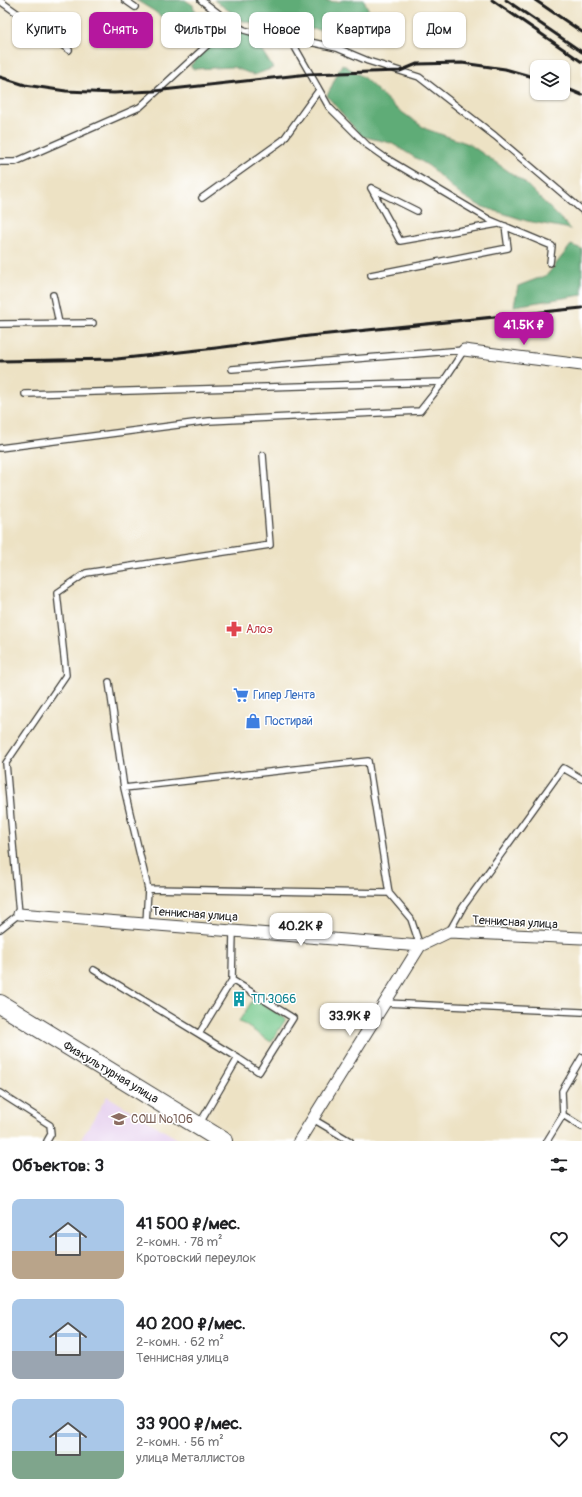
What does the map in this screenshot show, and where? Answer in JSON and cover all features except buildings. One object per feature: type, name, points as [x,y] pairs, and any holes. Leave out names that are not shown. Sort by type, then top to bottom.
[{"type":"main road","name":"Физкультурная улица","points":[[0,1004],[223,1141]]},
{"type":"street","points":[[464,350],[582,365]]},
{"type":"street","name":"Теннисная улица","points":[[19,914],[420,946],[449,932],[582,938]]},
{"type":"street","points":[[299,1141],[420,946]]},
{"type":"lane","points":[[125,0],[134,7]]},
{"type":"lane","points":[[201,0],[217,12]]},
{"type":"lane","points":[[0,1],[69,50]]},
{"type":"lane","points":[[314,43],[336,48],[368,61],[419,77],[495,136],[582,210]]},
{"type":"lane","points":[[0,162],[15,162],[140,107],[204,48]]},
{"type":"lane","points":[[295,48],[329,107],[367,145],[490,220],[552,246],[550,263]]},
{"type":"lane","points":[[202,198],[283,140],[319,90]]},
{"type":"lane","points":[[417,211],[371,188],[400,241],[498,224]]},
{"type":"lane","points":[[371,275],[508,248],[505,226]]},
{"type":"lane","points":[[53,295],[59,323]]},
{"type":"lane","points":[[0,324],[93,323]]},
{"type":"lane","points":[[232,369],[464,350]]},
{"type":"lane","points":[[0,448],[209,421],[420,412],[443,382],[464,350]]},
{"type":"lane","points":[[25,394],[443,382]]},
{"type":"lane","points":[[0,929],[19,914],[6,763],[66,675],[57,593],[86,573],[270,545],[263,455]]},
{"type":"lane","points":[[109,682],[124,788],[148,889],[146,924]]},
{"type":"lane","points":[[124,788],[368,761],[389,893],[411,919],[420,946]]},
{"type":"lane","points":[[449,932],[463,907],[563,768],[582,779]]},
{"type":"lane","points":[[148,889],[389,893]]},
{"type":"lane","points":[[199,1034],[232,980],[233,930]]},
{"type":"lane","points":[[94,970],[259,1072],[293,1018],[232,980]]},
{"type":"lane","points":[[384,1003],[582,1012]]},
{"type":"lane","points":[[547,1141],[564,1115],[562,1091],[582,1057]]},
{"type":"lane","points":[[198,1125],[238,1058]]},
{"type":"lane","points":[[0,1093],[50,1125],[51,1134],[47,1141]]},
{"type":"lane","points":[[564,1115],[582,1127]]},
{"type":"lane","points":[[313,1119],[350,1141]]},
{"type":"shaded area","name":"СОШ №106","points":[[107,1096],[181,1141],[80,1141]]},
{"type":"green space","points":[[136,0],[185,0],[193,5],[195,12],[161,12],[161,16]]},
{"type":"green space","points":[[214,0],[320,0],[337,2],[343,0],[364,0],[370,12],[322,12],[322,30],[314,29],[314,12],[249,12],[249,22],[241,20],[241,12],[231,12]]},
{"type":"green space","points":[[241,30],[249,34],[249,48],[260,48],[273,68],[254,75],[233,67],[194,69],[190,66],[206,48],[241,48]]},
{"type":"green space","points":[[342,64],[363,77],[396,108],[426,129],[469,144],[524,182],[571,229],[527,221],[480,206],[458,193],[429,166],[391,143],[361,136],[327,96]]},
{"type":"green space","points":[[571,245],[582,249],[582,295],[514,306],[518,286],[547,275]]},
{"type":"green space","points":[[254,998],[286,1019],[271,1042],[239,1021]]},
{"type":"railway","points":[[492,0],[582,62]]},
{"type":"railway","points":[[506,0],[582,52]]},
{"type":"railway","points":[[535,0],[582,32]]},
{"type":"railway","points":[[0,77],[25,85],[66,91],[114,93],[154,91],[309,74],[400,71],[417,64],[462,63],[505,69],[530,76]]},
{"type":"railway","points":[[570,90],[582,95]]},
{"type":"railway","points":[[0,361],[117,359],[309,336],[582,308]]},
{"type":"place","name":"Алоэ","points":[[234,629]]},
{"type":"place","name":"Гипер Лента","points":[[241,695]]},
{"type":"place","name":"Постирай","points":[[253,721]]},
{"type":"place","name":"ТП 3066","points":[[239,999]]},
{"type":"place","name":"СОШ №106","points":[[119,1119]]}]
